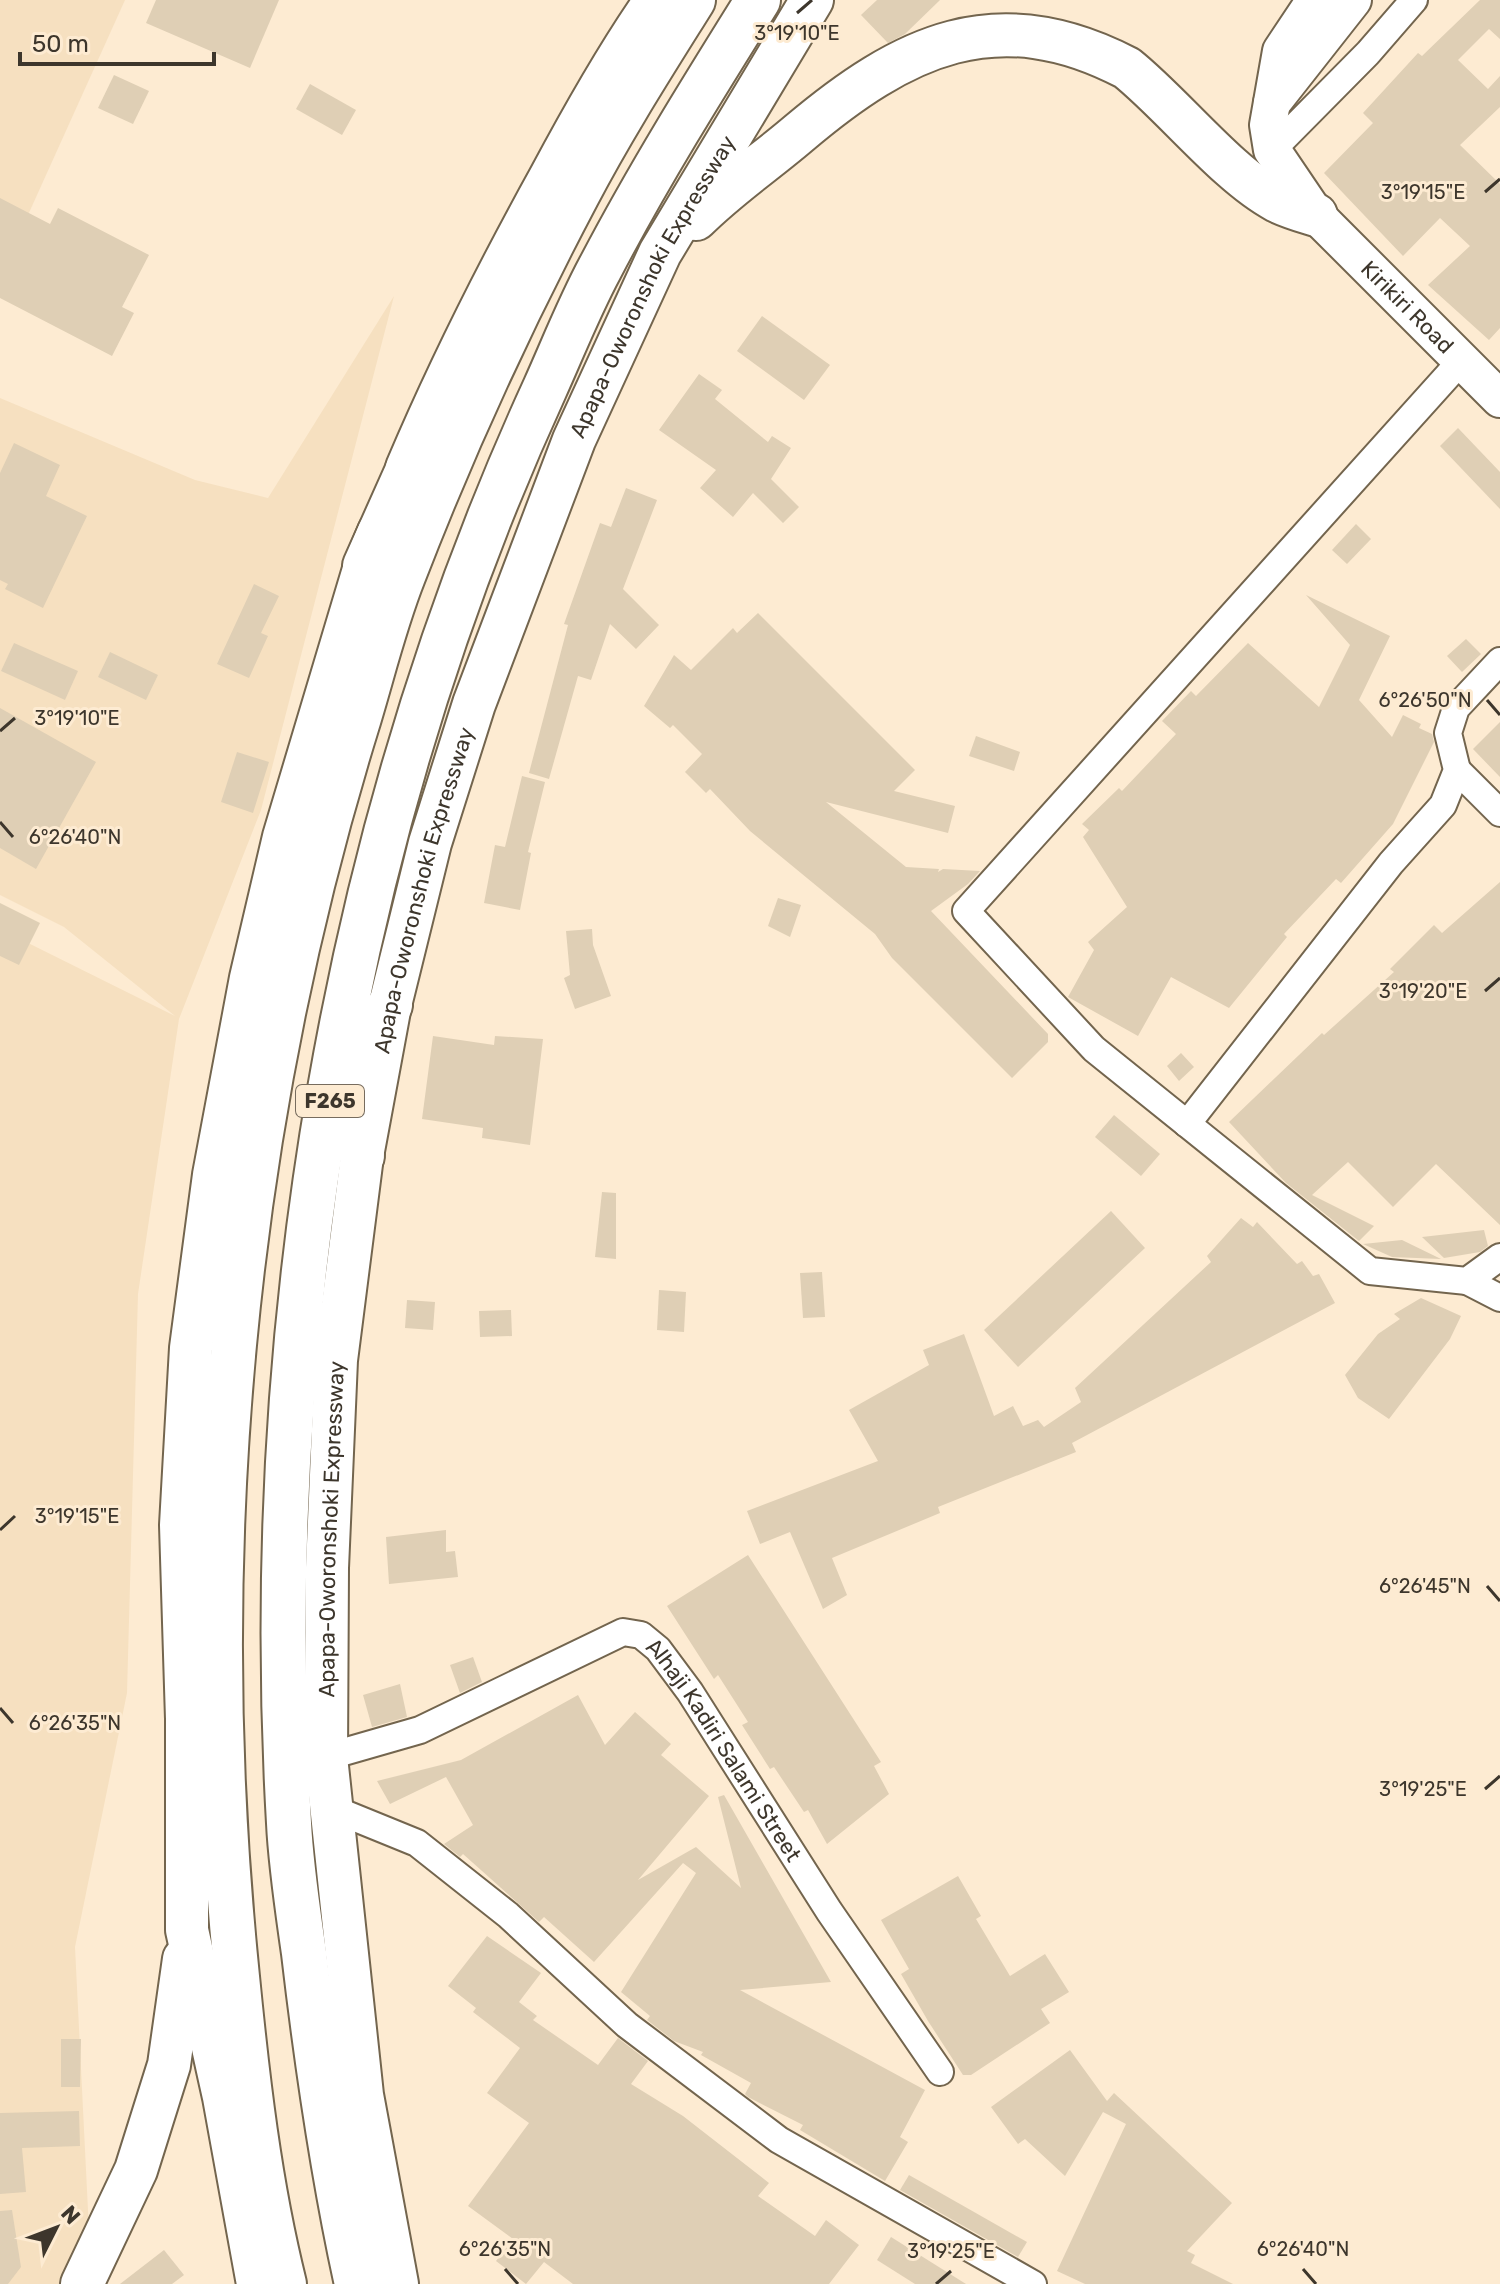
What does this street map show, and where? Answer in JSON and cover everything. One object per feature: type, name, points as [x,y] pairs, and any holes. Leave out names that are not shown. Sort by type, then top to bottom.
[{"type":"highway","name":"F265","points":[[284,2284],[205,1848],[204,1716],[220,1553],[231,1380],[268,1087],[307,898],[334,797],[383,573],[476,403],[578,193],[693,0]]},
{"type":"highway","name":"Apapa-Oworonshoki Expressway","points":[[357,2284],[343,2219],[310,2011],[289,1828],[284,1680],[286,1529],[295,1352],[324,1133],[350,977],[451,618],[517,448],[597,272],[684,118],[758,0]]},
{"type":"highway","points":[[411,463],[476,403]]},
{"type":"highway","points":[[383,573],[411,463],[433,407]]},
{"type":"highway","points":[[350,977],[353,1066],[362,1156]]},
{"type":"highway","points":[[324,1133],[353,1066],[390,1005]]},
{"type":"highway","points":[[204,1716],[195,1770],[205,1848]]},
{"type":"main road","points":[[617,55],[623,0]]},
{"type":"main road","points":[[383,573],[433,407],[524,224],[617,55],[656,0]]},
{"type":"main road","name":"Apapa-Oworonshoki Expressway","points":[[397,2284],[362,2095],[326,1757],[327,1568],[336,1360],[362,1156],[390,1005],[430,843],[474,704],[574,440],[660,253],[812,0]]},
{"type":"main road","points":[[1272,150],[1270,104],[1281,51],[1315,0]]},
{"type":"main road","points":[[1270,104],[1353,0]]},
{"type":"main road","points":[[660,253],[731,185],[883,66],[960,24],[992,17],[1055,25],[1092,42],[1128,68],[1276,200],[1316,215]]},
{"type":"main road","name":"Kirikiri Road","points":[[1272,150],[1316,215],[1500,399]]},
{"type":"main road","points":[[82,2284],[136,2170],[169,2065],[187,1930],[205,1848]]},
{"type":"main road","points":[[187,1930],[224,2097],[258,2284]]},
{"type":"street","points":[[1272,150],[1368,53],[1414,0]]},
{"type":"street","points":[[1461,361],[966,911],[1094,1049],[1370,1271],[1467,1281],[1500,1298]]},
{"type":"street","points":[[1500,661],[1456,708],[1448,733],[1457,770],[1500,813]]},
{"type":"street","points":[[1187,1124],[1391,863],[1443,805],[1457,770]]},
{"type":"street","points":[[1467,1281],[1500,1257]]},
{"type":"street","name":"Alhaji Kadiri Salami Street","points":[[326,1757],[420,1730],[623,1632],[641,1635],[658,1649],[690,1692],[829,1911],[940,2072]]},
{"type":"street","points":[[331,1808],[417,1843],[508,1915],[627,2025],[779,2140],[1033,2284]]},
{"type":"shaded area","points":[[0,0],[125,0],[0,277]]},
{"type":"shaded area","points":[[394,296],[261,810],[179,1019],[138,1294],[127,1693],[75,1947],[91,2271],[81,2284],[0,2284],[0,929],[175,1016],[64,927],[0,895],[0,398],[195,480],[268,498]]},
{"type":"building","points":[[156,0],[279,0],[250,68],[146,23]]},
{"type":"building","points":[[877,0],[940,0],[905,34],[888,43],[861,15]]},
{"type":"building","points":[[1480,0],[1500,0],[1500,39],[1489,29],[1458,60],[1488,89],[1500,76],[1500,107],[1460,145],[1500,184],[1500,328],[1489,340],[1428,285],[1470,246],[1440,218],[1403,256],[1324,173],[1373,123],[1363,113],[1418,53],[1422,56]]},
{"type":"building","points":[[114,75],[149,91],[133,124],[98,108]]},
{"type":"building","points":[[310,84],[356,110],[342,135],[296,109]]},
{"type":"building","points":[[0,198],[50,224],[58,208],[149,255],[122,307],[134,313],[112,356],[0,298]]},
{"type":"building","points":[[762,316],[830,365],[804,400],[737,351]]},
{"type":"building","points":[[699,374],[722,390],[715,399],[768,442],[772,436],[791,448],[771,479],[799,507],[783,523],[753,493],[733,517],[700,488],[716,470],[659,430]]},
{"type":"building","points":[[1458,428],[1500,472],[1500,509],[1440,446]]},
{"type":"building","points":[[14,443],[60,465],[46,496],[87,516],[43,608],[5,589],[8,584],[0,580],[0,473]]},
{"type":"building","points":[[626,488],[657,500],[623,589],[659,625],[636,649],[610,624],[591,680],[578,676],[549,779],[529,773],[568,625],[564,624],[600,523],[611,527]]},
{"type":"building","points":[[1356,524],[1371,539],[1347,564],[1332,550]]},
{"type":"building","points":[[254,584],[279,596],[261,633],[268,636],[249,678],[217,664]]},
{"type":"building","points":[[1306,595],[1390,636],[1359,700],[1392,737],[1403,715],[1421,724],[1419,728],[1432,734],[1434,742],[1393,824],[1341,883],[1336,879],[1284,934],[1287,937],[1229,1008],[1171,977],[1138,1036],[1068,997],[1094,950],[1088,942],[1127,907],[1083,837],[1089,830],[1082,824],[1119,788],[1122,791],[1176,734],[1162,721],[1191,691],[1196,696],[1248,643],[1319,707],[1350,645]]},
{"type":"building","points":[[758,613],[915,770],[894,791],[955,806],[948,833],[826,802],[906,867],[939,869],[938,872],[943,869],[980,871],[968,884],[931,911],[1048,1034],[1048,1042],[1012,1078],[892,958],[875,934],[750,831],[710,789],[706,793],[685,772],[702,754],[673,725],[670,728],[644,706],[674,655],[691,670],[733,628],[737,633]]},
{"type":"building","points":[[1466,639],[1481,654],[1462,672],[1447,656]]},
{"type":"building","points":[[14,643],[78,671],[65,700],[1,671]]},
{"type":"building","points":[[110,652],[158,675],[146,700],[98,677]]},
{"type":"building","points":[[0,708],[96,762],[36,869],[0,848]]},
{"type":"building","points":[[1500,722],[1500,777],[1473,749]]},
{"type":"building","points":[[976,736],[1020,752],[1014,771],[969,756]]},
{"type":"building","points":[[237,752],[269,762],[253,813],[221,802]]},
{"type":"building","points":[[522,776],[545,782],[528,852],[531,853],[520,910],[484,903],[495,845],[505,847]]},
{"type":"building","points":[[1500,882],[1500,1225],[1436,1164],[1393,1207],[1348,1162],[1312,1195],[1374,1226],[1359,1241],[1286,1183],[1229,1122],[1322,1033],[1324,1035],[1394,972],[1390,969],[1434,925],[1442,933]]},
{"type":"building","points":[[778,898],[801,905],[790,937],[768,926]]},
{"type":"building","points":[[0,903],[40,923],[19,965],[0,956]]},
{"type":"building","points":[[592,929],[593,945],[611,996],[575,1009],[564,978],[570,975],[566,931]]},
{"type":"building","points":[[433,1036],[494,1045],[495,1036],[543,1039],[530,1145],[482,1138],[483,1128],[422,1119]]},
{"type":"building","points":[[1181,1053],[1194,1067],[1179,1081],[1167,1066]]},
{"type":"building","points":[[1114,1115],[1160,1154],[1141,1176],[1095,1137]]},
{"type":"building","points":[[602,1192],[616,1193],[616,1259],[595,1257]]},
{"type":"building","points":[[1111,1211],[1145,1248],[1018,1367],[984,1330]]},
{"type":"building","points":[[1241,1218],[1253,1227],[1257,1222],[1297,1264],[1302,1261],[1313,1276],[1319,1274],[1335,1303],[1072,1443],[1076,1452],[938,1507],[940,1513],[832,1558],[847,1595],[823,1609],[790,1532],[760,1544],[747,1511],[878,1461],[849,1410],[929,1365],[923,1350],[964,1334],[994,1416],[1013,1406],[1023,1426],[1038,1420],[1044,1427],[1081,1402],[1075,1388],[1211,1262],[1207,1256]]},
{"type":"building","points":[[1484,1230],[1488,1246],[1480,1252],[1444,1258],[1422,1237]]},
{"type":"building","points":[[1402,1240],[1441,1259],[1392,1257],[1363,1244]]},
{"type":"building","points":[[822,1272],[825,1317],[803,1318],[800,1273]]},
{"type":"building","points":[[659,1290],[686,1292],[684,1332],[657,1330]]},
{"type":"building","points":[[1421,1298],[1461,1316],[1450,1339],[1389,1419],[1358,1398],[1345,1375],[1378,1334],[1400,1319],[1394,1314]]},
{"type":"building","points":[[407,1300],[435,1302],[433,1330],[405,1328]]},
{"type":"building","points":[[511,1310],[512,1336],[480,1337],[479,1311]]},
{"type":"building","points":[[446,1530],[446,1552],[455,1551],[458,1577],[389,1584],[386,1537]]},
{"type":"building","points":[[748,1555],[881,1762],[874,1766],[889,1794],[827,1844],[808,1810],[804,1812],[774,1767],[770,1769],[742,1725],[748,1722],[718,1675],[714,1679],[667,1606]]},
{"type":"building","points":[[473,1657],[482,1682],[460,1693],[450,1665]]},
{"type":"building","points":[[400,1684],[407,1717],[372,1727],[363,1695]]},
{"type":"building","points":[[578,1695],[605,1745],[635,1712],[671,1744],[661,1755],[709,1796],[638,1880],[696,1847],[741,1888],[718,1797],[724,1795],[831,1982],[740,1990],[925,2090],[900,2137],[908,2142],[885,2181],[800,2130],[803,2125],[748,2097],[745,2094],[751,2083],[701,2055],[703,2052],[674,2041],[647,2020],[650,2016],[621,1992],[696,1873],[683,1863],[594,1962],[544,1917],[539,1922],[463,1854],[460,1857],[444,1844],[473,1825],[446,1777],[390,1804],[377,1781],[461,1760]]},
{"type":"building","points":[[958,1876],[981,1916],[976,1919],[1010,1976],[1045,1954],[1069,1992],[1041,2009],[1050,2023],[971,2075],[963,2075],[928,2021],[901,1974],[909,1969],[881,1920]]},
{"type":"building","points":[[487,1936],[541,1973],[519,2002],[537,2016],[533,2020],[598,2065],[618,2038],[648,2061],[631,2084],[683,2116],[769,2183],[758,2196],[815,2236],[826,2220],[859,2245],[829,2284],[573,2284],[544,2262],[526,2284],[496,2261],[513,2239],[468,2206],[529,2123],[487,2093],[520,2048],[473,2012],[476,2008],[448,1986]]},
{"type":"building","points":[[61,2039],[81,2039],[80,2087],[61,2087]]},
{"type":"building","points":[[1070,2050],[1107,2101],[1114,2093],[1232,2203],[1187,2251],[1195,2255],[1191,2263],[1233,2284],[1085,2284],[1057,2271],[1126,2124],[1103,2112],[1065,2176],[1025,2139],[1018,2144],[991,2107]]},
{"type":"building","points":[[79,2111],[80,2146],[22,2148],[26,2192],[0,2194],[0,2113]]},
{"type":"building","points":[[909,2175],[1027,2242],[1018,2257],[900,2190]]},
{"type":"building","points":[[12,2210],[21,2267],[8,2284],[0,2284],[0,2211]]},
{"type":"building","points":[[891,2237],[966,2284],[915,2284],[877,2260]]},
{"type":"building","points":[[164,2250],[184,2275],[172,2284],[120,2284]]}]
